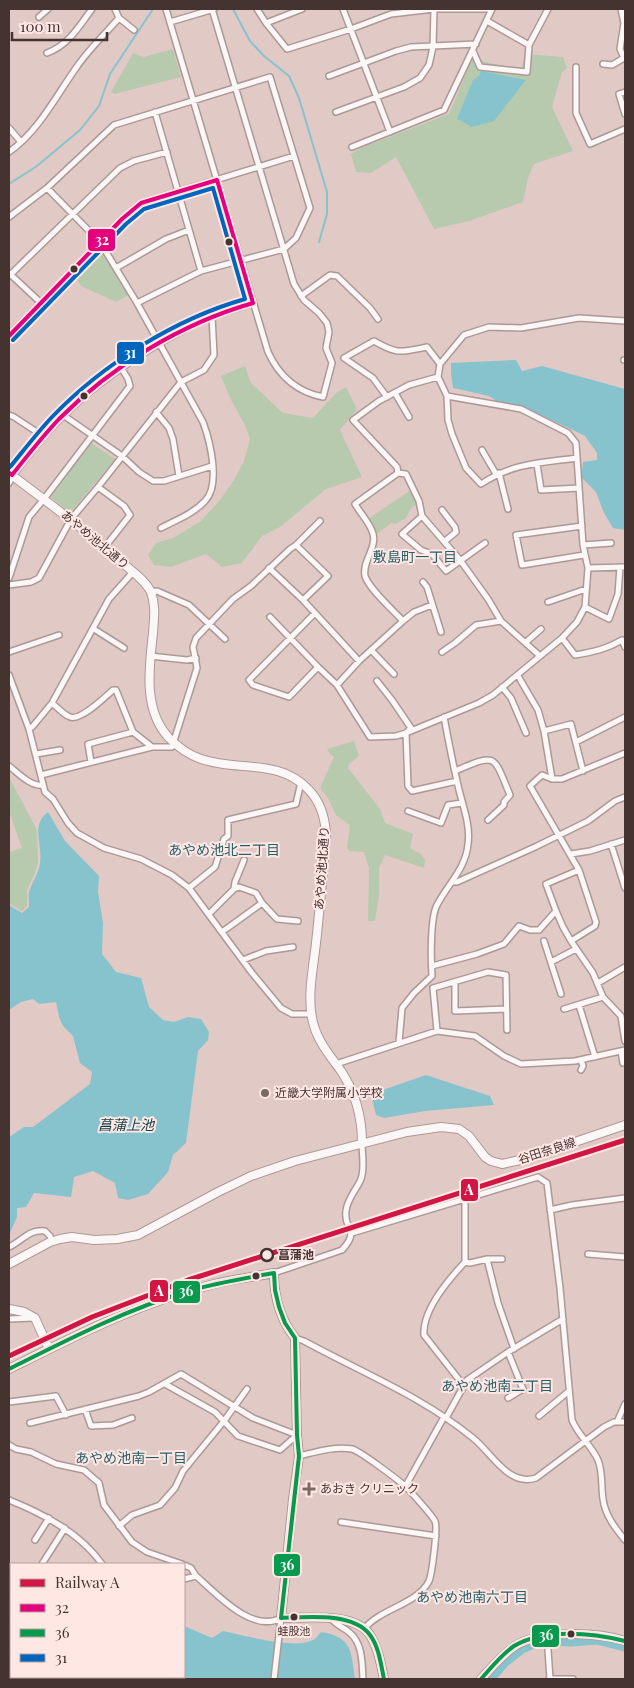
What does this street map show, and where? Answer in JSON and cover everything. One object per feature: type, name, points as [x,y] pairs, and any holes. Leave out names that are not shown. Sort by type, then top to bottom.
[{"type":"street","points":[[39,17],[48,9]]},
{"type":"street","points":[[47,53],[57,49],[71,37],[92,9]]},
{"type":"street","points":[[115,9],[119,18],[134,30]]},
{"type":"street","points":[[166,9],[268,352],[277,369],[290,383],[323,397],[332,363],[326,348],[329,332],[327,323],[301,296],[294,284],[234,88],[213,9],[170,22]]},
{"type":"street","points":[[258,9],[287,49],[391,14],[434,9],[492,9],[444,110],[352,147]]},
{"type":"street","points":[[266,22],[302,9]]},
{"type":"street","points":[[343,9],[390,132]]},
{"type":"street","points":[[336,112],[404,87],[420,78],[429,65],[433,47],[434,9]]},
{"type":"street","points":[[473,51],[480,67],[527,72],[529,45],[548,9]]},
{"type":"street","points":[[603,64],[612,65],[624,58],[620,49],[624,23],[621,9]]},
{"type":"street","points":[[9,152],[21,142],[51,106],[77,66],[119,18]]},
{"type":"street","points":[[487,21],[529,45]]},
{"type":"street","points":[[329,76],[410,47],[476,44]]},
{"type":"street","points":[[576,67],[576,113],[590,144],[625,129]]},
{"type":"street","points":[[9,217],[47,188],[114,125],[270,77],[310,208],[296,238],[284,249],[201,271],[137,302]]},
{"type":"street","points":[[625,92],[619,94],[625,114]]},
{"type":"street","points":[[155,112],[201,271]]},
{"type":"street","points":[[9,128],[21,142]]},
{"type":"street","points":[[40,302],[9,274],[120,168],[134,161],[167,152]]},
{"type":"street","points":[[9,336],[122,219],[141,203],[294,156]]},
{"type":"street","points":[[47,188],[100,242],[137,302],[203,422],[210,443],[213,487],[206,500],[192,512],[161,528]]},
{"type":"street","points":[[116,268],[166,239],[189,230]]},
{"type":"street","points":[[301,296],[330,275],[337,276],[370,308],[378,319]]},
{"type":"street","points":[[9,483],[10,474],[43,436],[86,394],[159,344],[190,326],[212,316],[253,303]]},
{"type":"street","points":[[9,585],[31,582],[39,578],[71,519],[182,382],[204,370],[214,355],[212,316]]},
{"type":"street","points":[[577,458],[512,468],[497,474],[481,484],[466,468],[450,427],[447,396],[438,377],[440,364],[464,335],[489,327],[522,328],[579,318],[625,321]]},
{"type":"street","points":[[387,397],[373,378],[344,358],[374,341],[399,353],[427,347],[440,364]]},
{"type":"street","points":[[9,578],[29,517],[130,386],[122,369]]},
{"type":"street","points":[[398,473],[397,467],[353,420],[379,401],[409,385],[438,377]]},
{"type":"street","points":[[395,393],[408,417]]},
{"type":"street","points":[[270,617],[288,638],[337,685],[370,737],[396,736],[406,733],[494,695],[562,638],[577,622],[585,607],[588,568],[584,555],[576,443],[568,433],[521,409],[447,396]]},
{"type":"street","points":[[156,412],[169,428],[173,439],[179,476]]},
{"type":"street","points":[[9,415],[43,436]]},
{"type":"street","points":[[63,415],[122,456],[139,472],[153,481],[164,481],[212,466]]},
{"type":"street","points":[[482,450],[497,474],[508,509]]},
{"type":"street","points":[[537,464],[541,490],[579,488]]},
{"type":"street","points":[[403,621],[373,588],[365,576],[365,564],[374,541],[373,533],[355,504],[398,473],[406,474],[419,501],[422,516],[460,560],[501,621],[540,656]]},
{"type":"street","name":"あやめ池北通り","points":[[10,474],[105,547],[133,572],[150,592],[155,609],[149,684],[153,709],[162,729],[174,743],[200,759],[279,771],[290,775],[301,782],[318,802],[324,817],[326,834],[312,982],[311,1014],[317,1034],[350,1087],[362,1129],[362,1177],[348,1203],[346,1216],[352,1233]]},
{"type":"street","points":[[98,487],[124,506],[130,515],[105,547]]},
{"type":"street","points":[[442,510],[455,527],[456,532],[445,541]]},
{"type":"street","points":[[422,516],[402,534],[421,550],[432,554],[446,571],[485,543]]},
{"type":"street","points":[[41,775],[152,747],[172,747],[197,668],[193,647],[196,638],[208,623],[233,599],[251,586],[320,521]]},
{"type":"street","points":[[582,526],[516,535],[522,565],[584,555]]},
{"type":"street","points":[[584,545],[611,542]]},
{"type":"street","points":[[296,545],[328,576],[303,600]]},
{"type":"street","points":[[585,607],[609,619],[618,594],[623,567],[588,568]]},
{"type":"street","points":[[270,568],[303,600],[359,661]]},
{"type":"street","points":[[29,729],[34,726],[52,703],[109,600],[133,572]]},
{"type":"street","points":[[423,582],[427,587],[441,632]]},
{"type":"street","points":[[548,602],[586,589]]},
{"type":"street","points":[[150,592],[156,591],[189,605],[225,639]]},
{"type":"street","points":[[337,685],[359,661],[403,621],[414,612],[432,605]]},
{"type":"street","points":[[315,614],[288,638],[249,680],[253,685],[289,697],[318,667]]},
{"type":"street","points":[[442,652],[476,625],[501,621]]},
{"type":"street","points":[[94,629],[124,648]]},
{"type":"street","points":[[526,642],[541,629]]},
{"type":"street","points":[[9,652],[59,635]]},
{"type":"street","points":[[562,638],[575,655],[601,650],[624,638],[625,647]]},
{"type":"street","points":[[371,650],[394,674]]},
{"type":"street","points":[[150,656],[187,660],[196,658]]},
{"type":"street","points":[[9,675],[29,729],[45,792],[53,799],[68,823],[77,833],[104,848],[141,859],[172,875],[189,888],[280,1008],[292,1014],[311,1014]]},
{"type":"street","points":[[518,676],[538,710],[544,731],[552,779]]},
{"type":"street","points":[[377,681],[411,728],[406,733],[408,786],[412,791],[456,781]]},
{"type":"street","points":[[502,687],[510,698],[526,733]]},
{"type":"street","points":[[52,703],[74,718],[86,713],[113,690],[116,690],[133,732],[152,747]]},
{"type":"street","points":[[399,1042],[402,1008],[414,993],[432,976],[433,921],[436,906],[465,860],[468,845],[467,822],[456,781],[444,717]]},
{"type":"street","points":[[576,742],[625,717]]},
{"type":"street","points":[[544,731],[571,724],[583,771]]},
{"type":"street","points":[[91,762],[88,744],[133,732]]},
{"type":"street","points":[[36,754],[60,750]]},
{"type":"street","points":[[571,941],[595,926],[596,922],[579,870],[530,786],[542,775],[552,779],[562,779],[625,753]]},
{"type":"street","points":[[455,771],[484,759],[491,760],[497,765],[510,795],[504,802],[504,805],[488,820]]},
{"type":"street","points":[[9,766],[32,783],[39,786],[43,784]]},
{"type":"street","points":[[189,888],[215,867],[224,839],[228,836],[228,820],[296,804],[301,782]]},
{"type":"street","points":[[452,882],[457,882],[588,821],[615,801],[625,797]]},
{"type":"street","points":[[408,811],[441,823],[448,805],[462,803]]},
{"type":"street","points":[[571,854],[590,851],[625,840]]},
{"type":"street","points":[[612,844],[625,888]]},
{"type":"street","points":[[234,889],[244,860]]},
{"type":"street","points":[[579,870],[546,884],[563,927],[598,983],[603,997],[623,1015],[625,1041]]},
{"type":"street","points":[[209,914],[234,889],[239,887],[256,893],[262,903],[277,919],[298,921]]},
{"type":"street","points":[[222,932],[262,903]]},
{"type":"street","points":[[432,966],[477,954],[504,944],[519,926],[530,930],[539,930],[556,911]]},
{"type":"street","points":[[544,942],[561,994]]},
{"type":"street","points":[[243,960],[266,951],[293,947]]},
{"type":"street","points":[[551,962],[576,948]]},
{"type":"street","points":[[598,983],[625,967]]},
{"type":"street","points":[[437,1031],[434,988],[488,972],[506,974],[508,1030]]},
{"type":"street","points":[[455,982],[455,1011],[506,1009]]},
{"type":"street","points":[[564,1009],[603,997]]},
{"type":"street","points":[[579,1005],[595,1057]]},
{"type":"street","points":[[336,1064],[437,1031],[475,1036],[504,1056],[521,1064],[581,1060],[623,1050],[623,1064]]},
{"type":"street","points":[[581,1060],[584,1066],[581,1070]]},
{"type":"street","name":"谷田奈良線","points":[[9,1264],[52,1242],[72,1237],[94,1240],[117,1239],[138,1235],[251,1176],[295,1161],[424,1129],[459,1128],[470,1136],[485,1157],[502,1164],[525,1159],[625,1126]]},
{"type":"street","points":[[9,1369],[105,1322],[163,1300],[214,1284],[274,1273],[342,1250],[349,1242],[352,1233],[538,1177],[547,1183],[572,1420],[576,1430],[596,1457],[600,1467],[603,1501],[607,1512],[625,1540]]},
{"type":"street","points":[[550,1210],[625,1198]]},
{"type":"street","points":[[464,1386],[424,1335],[424,1328],[428,1314],[435,1302],[451,1277],[465,1262],[465,1200]]},
{"type":"street","points":[[9,1247],[16,1244],[29,1233],[37,1230],[45,1231],[50,1236],[52,1242]]},
{"type":"street","points":[[588,1254],[625,1257]]},
{"type":"street","points":[[487,1259],[498,1303],[514,1349]]},
{"type":"street","points":[[465,1262],[502,1259]]},
{"type":"street","points":[[274,1273],[274,1286],[279,1308],[290,1332],[295,1338],[304,1341],[445,1417],[475,1439],[510,1474],[523,1481],[536,1478],[604,1427],[617,1422],[625,1422]]},
{"type":"street","points":[[9,1309],[24,1312],[36,1320],[49,1349]]},
{"type":"street","points":[[9,1319],[36,1320]]},
{"type":"street","points":[[405,1487],[467,1380],[562,1319]]},
{"type":"street","points":[[274,1679],[299,1456],[296,1436],[295,1338]]},
{"type":"street","points":[[508,1352],[522,1389],[508,1398]]},
{"type":"street","points":[[30,1423],[139,1396],[181,1374],[252,1418],[296,1436]]},
{"type":"street","points":[[164,1384],[215,1412],[238,1436],[280,1450],[296,1436]]},
{"type":"street","points":[[119,1526],[132,1515],[160,1505],[175,1488],[183,1471],[235,1407],[247,1389]]},
{"type":"street","points":[[539,1416],[569,1391]]},
{"type":"street","points":[[9,1402],[56,1396],[66,1415]]},
{"type":"street","points":[[617,1422],[625,1404]]},
{"type":"street","points":[[85,1410],[91,1426],[113,1425],[132,1418]]},
{"type":"street","points":[[9,1445],[16,1449],[32,1452],[56,1464],[84,1470],[99,1483],[104,1505],[132,1542],[147,1552],[171,1562]]},
{"type":"street","points":[[299,1456],[340,1447],[355,1450],[405,1487],[436,1522],[430,1580],[424,1590],[389,1612],[371,1620],[365,1628]]},
{"type":"street","points":[[9,1500],[49,1518],[65,1528],[94,1552],[101,1563]]},
{"type":"street","points":[[35,1540],[49,1518]]},
{"type":"street","points":[[341,1522],[436,1536]]},
{"type":"street","points":[[43,1563],[65,1528]]},
{"type":"street","points":[[185,1566],[191,1568],[196,1576],[236,1611],[249,1618],[276,1621],[281,1618],[331,1618],[347,1620],[365,1628],[375,1645],[384,1679]]},
{"type":"street","points":[[185,1579],[196,1576]]},
{"type":"street","points":[[331,1618],[334,1624],[351,1633],[357,1641],[360,1650],[363,1679]]},
{"type":"street","points":[[481,1679],[514,1647],[530,1639],[547,1636],[603,1635],[625,1641]]},
{"type":"street","points":[[547,1636],[550,1679],[573,1679]]},
{"type":"green space","points":[[173,49],[181,77],[114,94],[111,92],[133,53],[144,57]]},
{"type":"green space","points":[[524,54],[563,57],[567,68],[562,72],[552,107],[573,151],[534,164],[528,178],[523,202],[469,221],[434,229],[396,157],[371,173],[356,172],[351,154],[361,148],[449,114],[472,59],[522,70]]},
{"type":"green space","points":[[100,249],[130,294],[116,302],[81,286],[74,275]]},
{"type":"green space","points":[[245,366],[251,383],[283,413],[313,418],[336,393],[346,387],[357,409],[340,430],[362,477],[326,489],[280,527],[262,536],[242,563],[222,567],[206,554],[171,567],[154,565],[148,555],[156,543],[173,538],[201,521],[220,500],[244,461],[250,439],[221,376]]},
{"type":"green space","points":[[91,443],[115,459],[70,513],[51,497]]},
{"type":"green space","points":[[411,490],[417,504],[411,508],[406,518],[395,524],[391,523],[377,534],[368,519]]},
{"type":"green space","points":[[354,741],[359,756],[349,764],[348,768],[380,809],[385,823],[413,834],[410,848],[421,854],[425,860],[424,868],[385,855],[379,868],[379,896],[375,921],[368,921],[369,868],[364,852],[350,851],[347,848],[350,825],[336,815],[328,798],[320,788],[334,757],[327,749]]},
{"type":"green space","points":[[9,777],[37,830],[38,862],[27,890],[27,906],[22,911],[9,903],[9,852],[22,848],[10,814]]},
{"type":"green space","points":[[9,1609],[10,1609],[10,1672]]},
{"type":"water","points":[[481,71],[526,80],[494,121],[472,127],[457,119],[473,80],[479,76]]},
{"type":"water","points":[[516,360],[522,371],[542,366],[625,389],[625,530],[613,528],[604,513],[596,492],[581,477],[583,462],[597,460],[597,453],[585,436],[525,408],[496,401],[489,396],[453,388],[451,363]]},
{"type":"water","name":"菖蒲上池","points":[[48,812],[65,841],[99,876],[98,892],[103,923],[102,954],[116,972],[141,978],[149,1007],[163,1020],[174,1022],[188,1017],[201,1019],[209,1032],[208,1040],[198,1051],[186,1143],[173,1155],[168,1172],[148,1194],[128,1200],[118,1198],[115,1183],[93,1171],[74,1177],[71,1197],[34,1193],[26,1207],[17,1208],[17,1217],[9,1235],[9,1137],[24,1127],[33,1127],[90,1084],[92,1072],[80,1063],[73,1036],[63,1026],[56,1002],[39,1004],[33,999],[21,1002],[9,1010],[9,905],[22,913],[29,907],[29,892],[40,863],[38,829],[43,817]]},
{"type":"water","points":[[426,1075],[490,1096],[494,1105],[425,1111],[384,1118],[376,1115],[371,1094]]},
{"type":"water","name":"蛙股池","points":[[185,1626],[212,1638],[223,1631],[282,1643],[305,1643],[316,1638],[321,1632],[331,1634],[345,1642],[348,1647],[355,1679],[9,1679],[185,1678]]},
{"type":"waterway","points":[[9,184],[37,166],[80,130],[99,106],[110,74],[153,9]]},
{"type":"waterway","points":[[233,9],[250,41],[264,56],[289,76],[299,98],[327,192],[327,214],[319,242]]},
{"type":"waterway","points":[[489,1679],[504,1662],[522,1648],[533,1643],[552,1640],[597,1639],[625,1646]]},
{"type":"rail line","name":"A","points":[[9,1356],[92,1317],[188,1280],[625,1140]]},
{"type":"transit line","name":"32","points":[[217,180],[253,303]]},
{"type":"transit line","name":"32","points":[[9,336],[122,219],[141,203],[217,180]]},
{"type":"transit line","name":"31","points":[[10,467],[52,417],[94,379],[117,362],[141,346],[192,318],[245,299],[213,188],[144,209],[126,224],[13,340]]},
{"type":"transit line","name":"32","points":[[9,473],[12,475],[59,419],[101,381],[148,349],[174,335],[226,312],[253,303]]},
{"type":"transit line","name":"36","points":[[9,1369],[97,1326],[142,1307],[188,1291],[274,1273],[279,1307],[285,1323],[295,1338],[299,1456],[281,1618],[329,1618],[353,1622],[370,1635],[376,1645],[384,1679]]},
{"type":"transit line","name":"36","points":[[481,1679],[500,1657],[514,1646],[540,1636],[584,1634],[625,1641]]},
{"type":"place","name":"近畿大学附属小学校","points":[[265,1093]]},
{"type":"place","name":"菖蒲池","points":[[267,1255]]},
{"type":"place","name":"あおき クリニック","points":[[309,1489]]},
{"type":"place","name":"蛙股池","points":[[294,1617]]},
{"type":"district","name":"敷島町一丁目","points":[[415,557]]},
{"type":"district","name":"あやめ池北二丁目","points":[[224,850]]},
{"type":"district","name":"あやめ池南二丁目","points":[[497,1386]]},
{"type":"district","name":"あやめ池南一丁目","points":[[131,1458]]},
{"type":"district","name":"あやめ池南六丁目","points":[[472,1597]]}]
